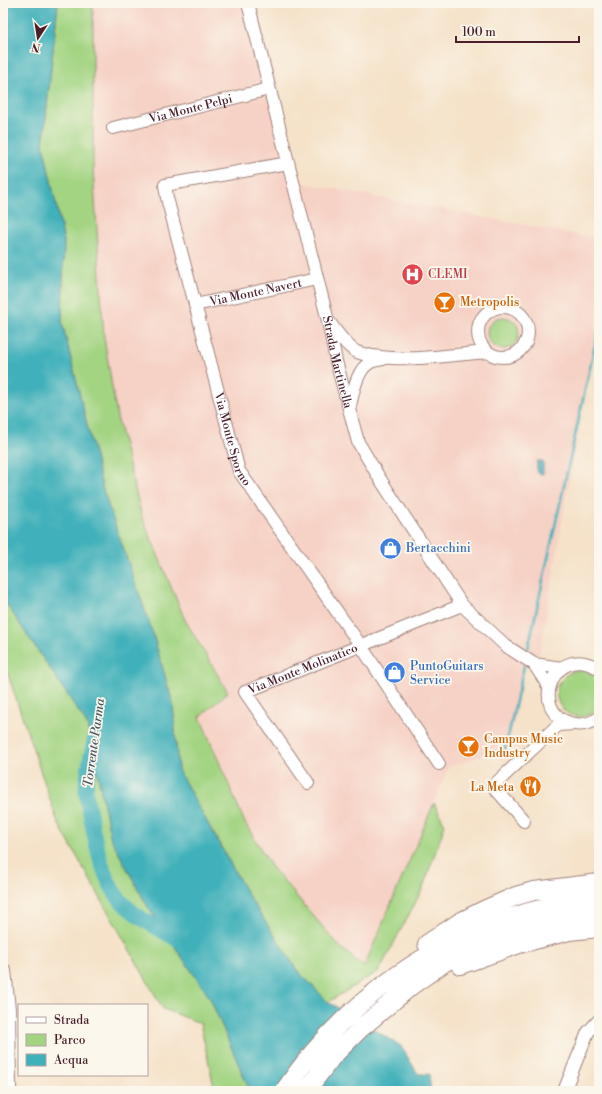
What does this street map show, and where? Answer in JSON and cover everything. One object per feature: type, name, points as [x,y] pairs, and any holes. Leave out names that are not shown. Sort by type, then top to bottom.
[{"type":"highway","points":[[374,992],[384,979],[433,940],[460,922],[484,910],[516,896],[534,891],[599,883]]},
{"type":"highway","points":[[284,1091],[318,1047],[358,1006],[374,992],[413,964],[433,952],[486,926],[548,907],[599,898]]},
{"type":"highway","points":[[306,1091],[332,1057],[375,1015],[412,985],[445,962],[480,944],[538,923],[599,911]]},
{"type":"highway","points":[[375,1015],[444,970],[519,944],[569,931],[599,928]]},
{"type":"main road","points":[[3,971],[7,1009],[8,1091]]},
{"type":"street","name":"Strada Martinella","points":[[248,3],[328,321],[337,365],[358,442],[380,479],[462,605],[506,646],[534,664],[549,687],[548,695],[553,710],[566,722],[574,724]]},
{"type":"street","name":"Via Monte Pelpi","points":[[113,128],[269,89]]},
{"type":"street","name":"Via Monte Sporno","points":[[288,163],[165,185],[167,198],[239,471],[361,646],[440,764]]},
{"type":"street","name":"Via Monte Navert","points":[[195,305],[317,278]]},
{"type":"street","points":[[505,307],[514,309],[520,314],[525,321],[528,331],[527,340],[524,346],[512,356],[503,357],[495,356],[487,352],[480,343],[478,335],[478,326],[487,312],[494,308],[505,307]]},
{"type":"street","points":[[328,321],[345,342],[358,353]]},
{"type":"street","points":[[466,353],[478,335]]},
{"type":"street","points":[[362,370],[352,372],[337,365],[346,355],[358,353],[386,358],[431,357],[487,352]]},
{"type":"street","points":[[349,410],[353,389],[362,370],[371,362],[386,358]]},
{"type":"street","name":"Via Monte Molinatico","points":[[308,782],[245,692],[462,605]]},
{"type":"street","name":"Strada Martinella","points":[[534,664],[562,668],[572,663],[582,662],[599,669]]},
{"type":"street","points":[[549,687],[554,676],[562,668]]},
{"type":"street","points":[[540,741],[550,722],[550,702]]},
{"type":"street","points":[[524,821],[493,786],[558,725],[583,725],[591,723],[599,718]]},
{"type":"street","points":[[564,1091],[588,1032],[599,1020]]},
{"type":"shaded area","points":[[93,3],[256,3],[303,183],[599,239],[599,307],[539,657],[528,654],[508,748],[449,766],[364,967],[338,945],[271,866],[245,823],[200,717],[228,692],[185,620],[142,517],[117,417],[104,337],[93,169]]},
{"type":"green space","points":[[58,3],[93,3],[93,169],[104,337],[117,417],[142,517],[185,620],[228,692],[200,717],[245,823],[271,866],[338,945],[364,967],[434,803],[445,825],[422,890],[379,971],[328,1002],[297,970],[248,895],[178,770],[173,704],[153,634],[103,490],[62,322],[64,241],[43,144]]},
{"type":"green space","points":[[503,317],[512,320],[516,324],[519,333],[516,342],[512,346],[503,349],[494,346],[490,342],[487,333],[490,324],[494,320]]},
{"type":"green space","points":[[3,599],[87,724],[111,839],[149,909],[210,998],[250,1091],[215,1091],[200,1023],[163,1009],[58,823],[3,660]]},
{"type":"green space","points":[[576,670],[589,672],[599,680],[599,706],[595,711],[588,715],[578,716],[569,714],[562,709],[558,701],[557,693],[559,684],[565,676]]},
{"type":"water","points":[[3,3],[58,3],[43,144],[64,241],[62,322],[103,490],[153,634],[173,704],[178,770],[248,895],[297,970],[328,1002],[401,1046],[418,1074],[429,1074],[431,1091],[250,1091],[210,998],[149,909],[111,839],[87,724],[3,599]]},
{"type":"water","points":[[537,461],[543,461],[543,474],[537,473]]},
{"type":"waterway","points":[[527,653],[599,327]]},
{"type":"waterway","points":[[504,754],[524,666]]},
{"type":"waterway","name":"Torrente Parma","points":[[97,730],[89,767],[86,793],[97,850],[105,874],[117,896],[130,910],[183,943]]},
{"type":"place","name":"CLEMI","points":[[412,274]]},
{"type":"place","name":"Metropolis","points":[[445,302]]},
{"type":"place","name":"Bertacchini","points":[[391,548]]},
{"type":"place","name":"PuntoGuitars Service","points":[[394,673]]},
{"type":"place","name":"Campus Music Industry","points":[[469,746]]},
{"type":"place","name":"La Meta","points":[[530,787]]}]
